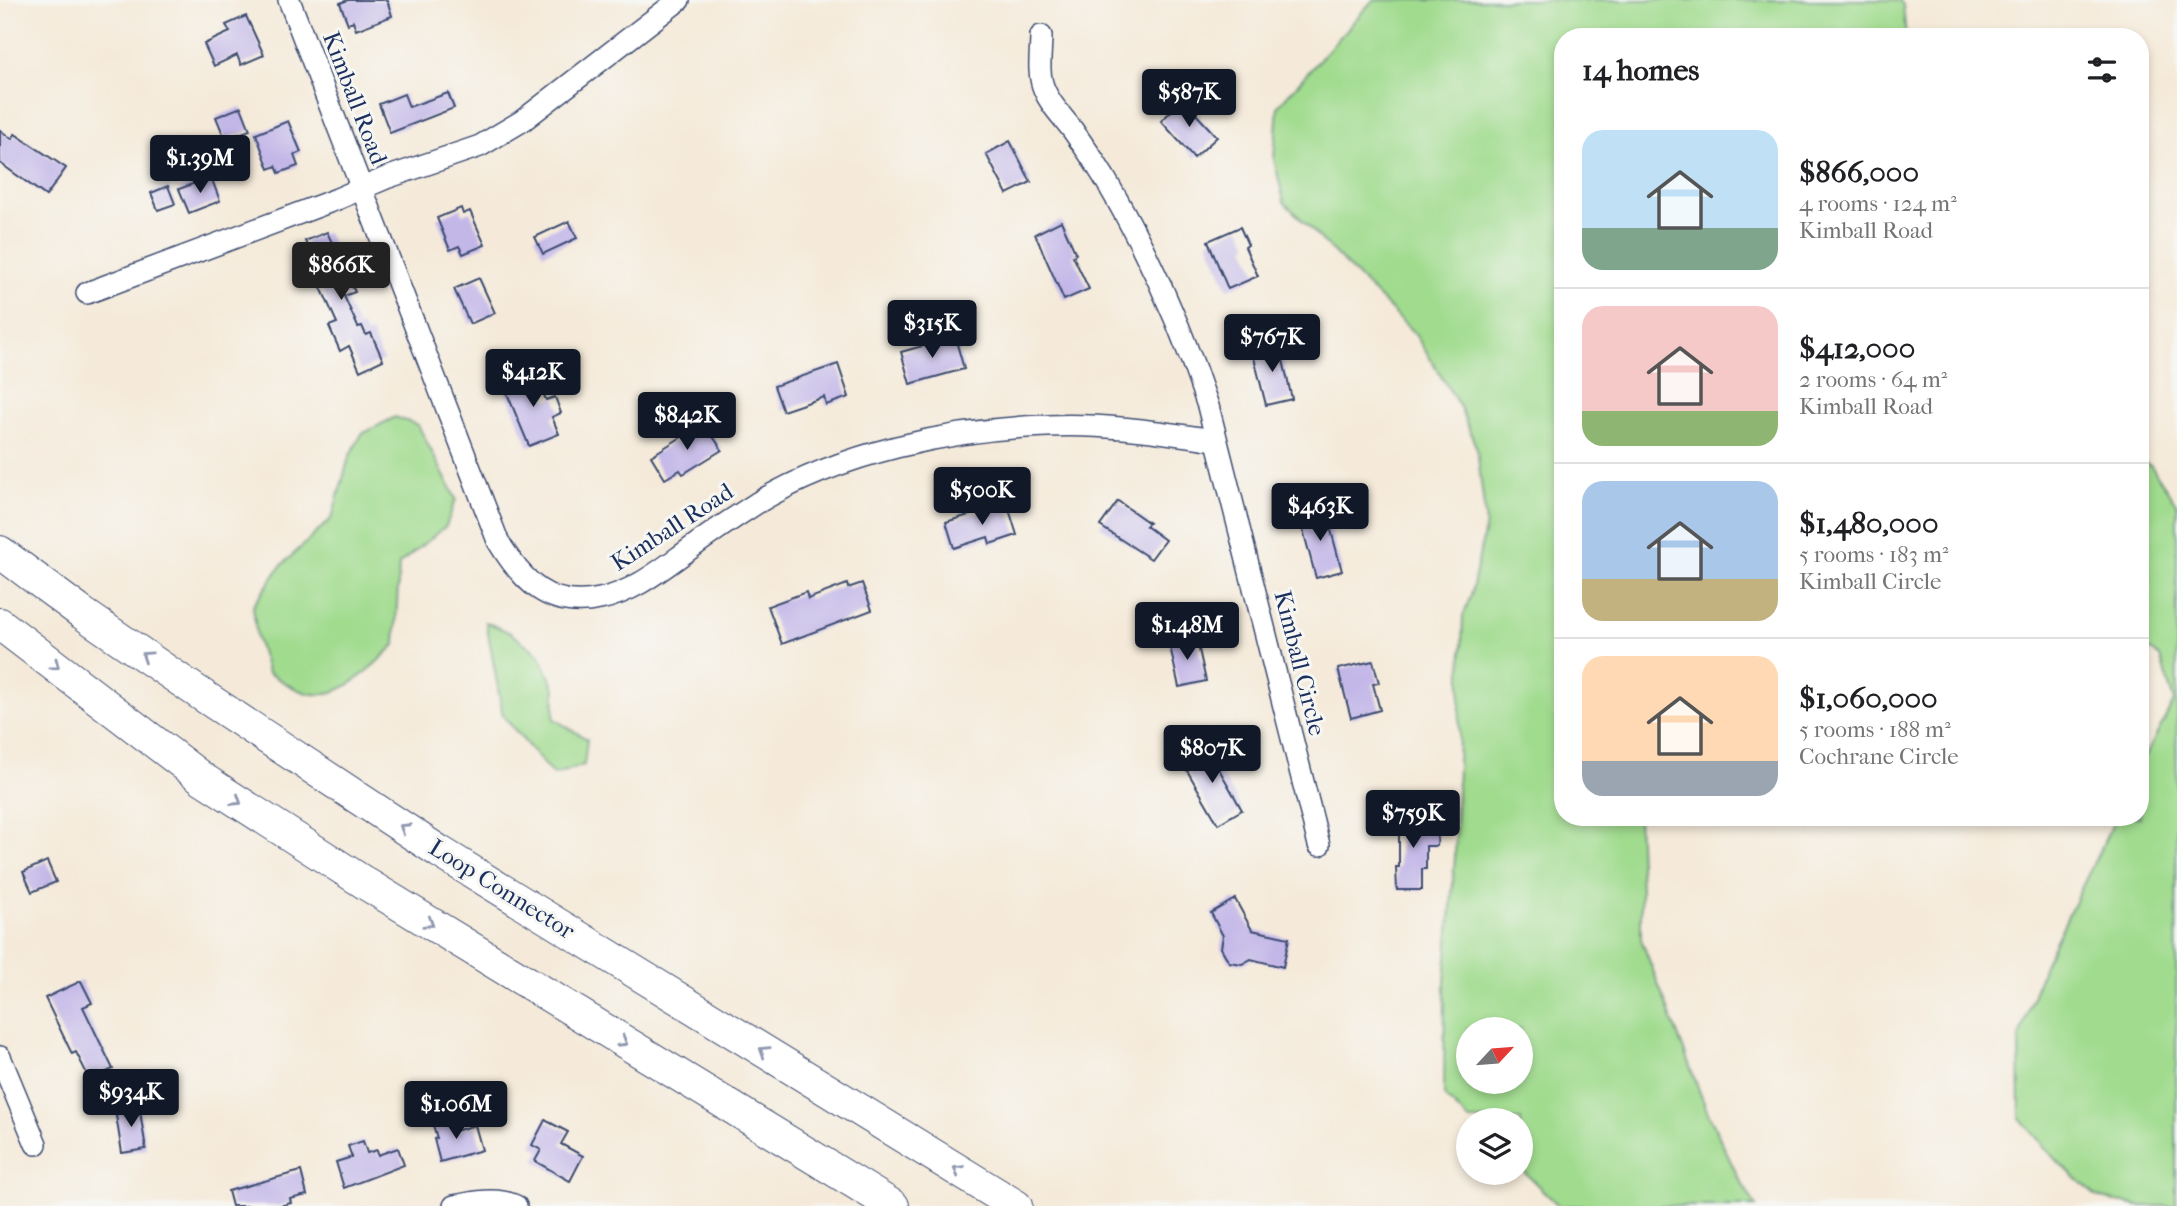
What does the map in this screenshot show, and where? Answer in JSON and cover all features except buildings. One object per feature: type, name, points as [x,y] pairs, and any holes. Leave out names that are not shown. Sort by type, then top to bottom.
[{"type":"highway","points":[[0,542],[82,613]]},
{"type":"highway","name":"Loop Connector","points":[[0,552],[82,613],[202,695],[440,852],[1016,1206]]},
{"type":"highway","points":[[0,624],[203,779],[368,886],[893,1206]]},
{"type":"street","name":"Kimball Road","points":[[289,0],[498,541],[514,567],[530,585],[551,596],[575,601],[599,600],[628,590],[759,502],[844,463],[893,449],[997,429],[1048,426],[1115,427],[1215,440]]},
{"type":"street","points":[[87,293],[361,188],[480,146],[511,127],[679,0]]},
{"type":"street","name":"Kimball Circle","points":[[1041,36],[1040,72],[1043,88],[1095,162],[1131,224],[1194,363],[1319,845]]},
{"type":"street","points":[[0,1057],[36,1144]]},
{"type":"street","points":[[454,1206],[488,1200],[516,1206]]},
{"type":"green space","points":[[1373,0],[1899,0],[1903,5],[1905,28],[1554,28],[1554,826],[1638,826],[1641,939],[1707,1111],[1738,1177],[1756,1206],[1559,1206],[1533,1181],[1533,1108],[1456,1108],[1444,1096],[1445,981],[1455,857],[1463,616],[1471,595],[1486,524],[1477,449],[1460,407],[1415,334],[1284,202],[1274,159],[1278,106]]},
{"type":"green space","points":[[395,417],[418,425],[456,499],[446,526],[399,564],[395,645],[347,686],[325,694],[302,691],[268,673],[257,639],[253,606],[280,567],[332,518],[349,457],[362,434]]},
{"type":"green space","points":[[2149,465],[2177,505],[2176,1206],[2138,1206],[2097,1197],[2054,1158],[2020,1118],[2019,1038],[2044,965],[2112,826],[2149,826],[2149,750],[2174,701],[2160,657],[2149,650]]},
{"type":"green space","points":[[486,622],[509,632],[539,654],[555,689],[554,719],[587,739],[584,765],[553,775],[503,716]]}]
